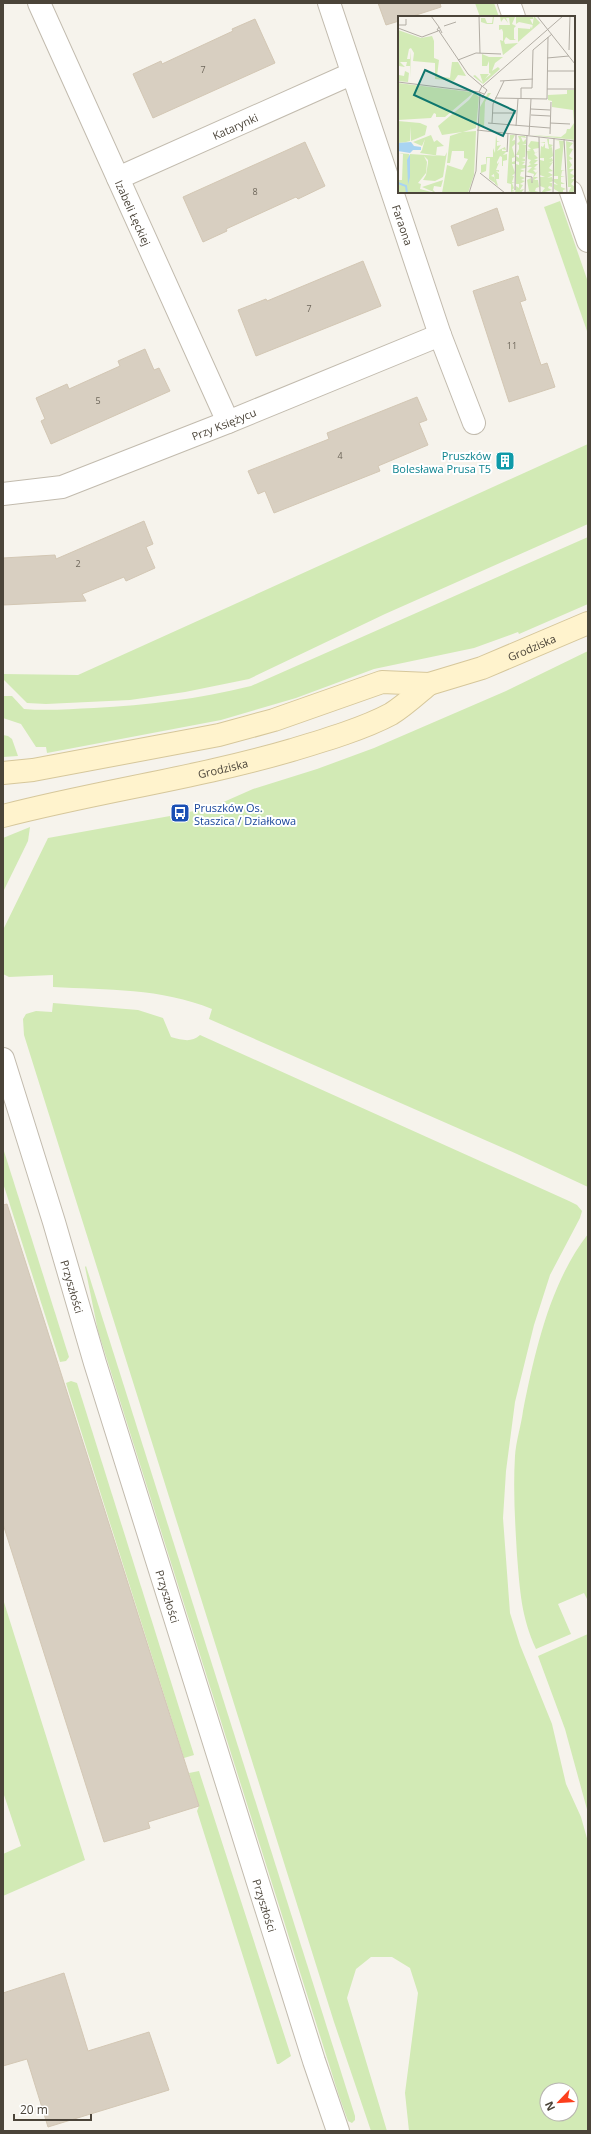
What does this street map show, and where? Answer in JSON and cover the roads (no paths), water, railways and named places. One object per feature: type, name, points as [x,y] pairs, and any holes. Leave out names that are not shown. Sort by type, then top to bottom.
[{"type":"main road","name":"Grodziska","points":[[3,773],[33,770],[219,735],[274,720],[382,682],[429,684],[482,668],[588,623]]},
{"type":"main road","name":"Grodziska","points":[[3,816],[79,798],[167,782],[237,766],[310,745],[391,713],[429,684]]},
{"type":"street","name":"Izabeli Łęckiej","points":[[39,3],[228,422]]},
{"type":"street","name":"Faraona","points":[[329,3],[351,74],[440,335],[474,423]]},
{"type":"street","points":[[509,3],[514,16]]},
{"type":"street","name":"Katarynki","points":[[118,178],[351,74]]},
{"type":"street","points":[[571,193],[588,241]]},
{"type":"street","name":"Przy Księżycu","points":[[3,494],[62,487],[228,422],[440,335]]},
{"type":"street","name":"Przyszłości","points":[[3,1059],[54,1222],[111,1416],[311,2054],[338,2131]]},
{"type":"place","name":"Pruszków Bolesława Prusa T5","points":[[505,461]]},
{"type":"place","name":"Pruszków Os. Staszica / Działkowa","points":[[180,813]]}]
